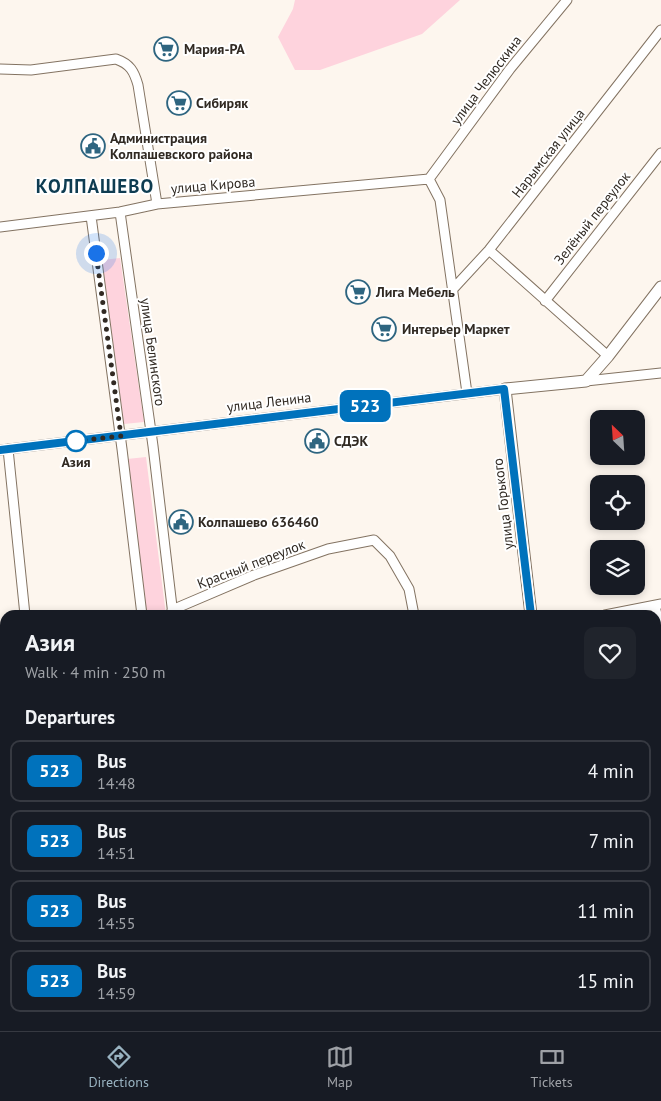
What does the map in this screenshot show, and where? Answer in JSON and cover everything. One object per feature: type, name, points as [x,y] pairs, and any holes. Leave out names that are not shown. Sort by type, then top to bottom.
[{"type":"main road","points":[[586,381],[608,356],[661,287]]},
{"type":"main road","name":"улица Ленина","points":[[504,389],[586,381]]},
{"type":"main road","name":"улица Горького","points":[[504,389],[530,610]]},
{"type":"street","name":"улица Челюскина","points":[[429,179],[510,69],[567,0]]},
{"type":"street","name":"Нарымская улица","points":[[453,290],[488,250],[661,30]]},
{"type":"street","points":[[0,69],[31,70],[116,59],[127,63],[134,72],[138,85],[157,204]]},
{"type":"street","name":"Зелёный переулок","points":[[545,301],[661,153]]},
{"type":"street","name":"улица Кирова","points":[[0,227],[120,212],[157,204],[429,179]]},
{"type":"street","points":[[429,179],[440,200],[468,393]]},
{"type":"street","name":"улица Белинского","points":[[120,212],[151,432],[172,610]]},
{"type":"street","points":[[91,216],[121,436],[141,610]]},
{"type":"street","points":[[488,250],[608,356]]},
{"type":"street","name":"улица Ленина","points":[[586,381],[661,372]]},
{"type":"street","name":"улица Ленина","points":[[4,450],[504,389]]},
{"type":"street","points":[[4,450],[24,610]]},
{"type":"street","name":"Красный переулок","points":[[178,610],[254,575],[328,549],[374,540],[390,556],[409,589],[413,610]]},
{"type":"street","points":[[632,610],[658,605]]},
{"type":"shaded area","points":[[295,0],[460,0],[422,34],[320,70],[295,70],[278,37],[293,9]]},
{"type":"shaded area","points":[[120,258],[144,422],[124,424],[102,260]]},
{"type":"shaded area","points":[[146,457],[165,610],[146,610],[127,459]]},
{"type":"bus line","name":"523","points":[[0,450],[504,389],[530,610]]},
{"type":"place","name":"Мария-РА","points":[[166,49]]},
{"type":"place","name":"Сибиряк","points":[[179,103]]},
{"type":"place","name":"Администрация Колпашевского района","points":[[93,146]]},
{"type":"place","name":"Лига Мебель","points":[[358,292]]},
{"type":"place","name":"Интерьер Маркет","points":[[384,329]]},
{"type":"place","name":"Азия","points":[[76,441]]},
{"type":"place","name":"СДЭК","points":[[317,441]]},
{"type":"place","name":"Колпашево 636460","points":[[181,522]]},
{"type":"district","name":"КОЛПАШЕВО","points":[[95,186]]},
{"type":"route","points":[[76,441],[121,436],[96,253]]}]
